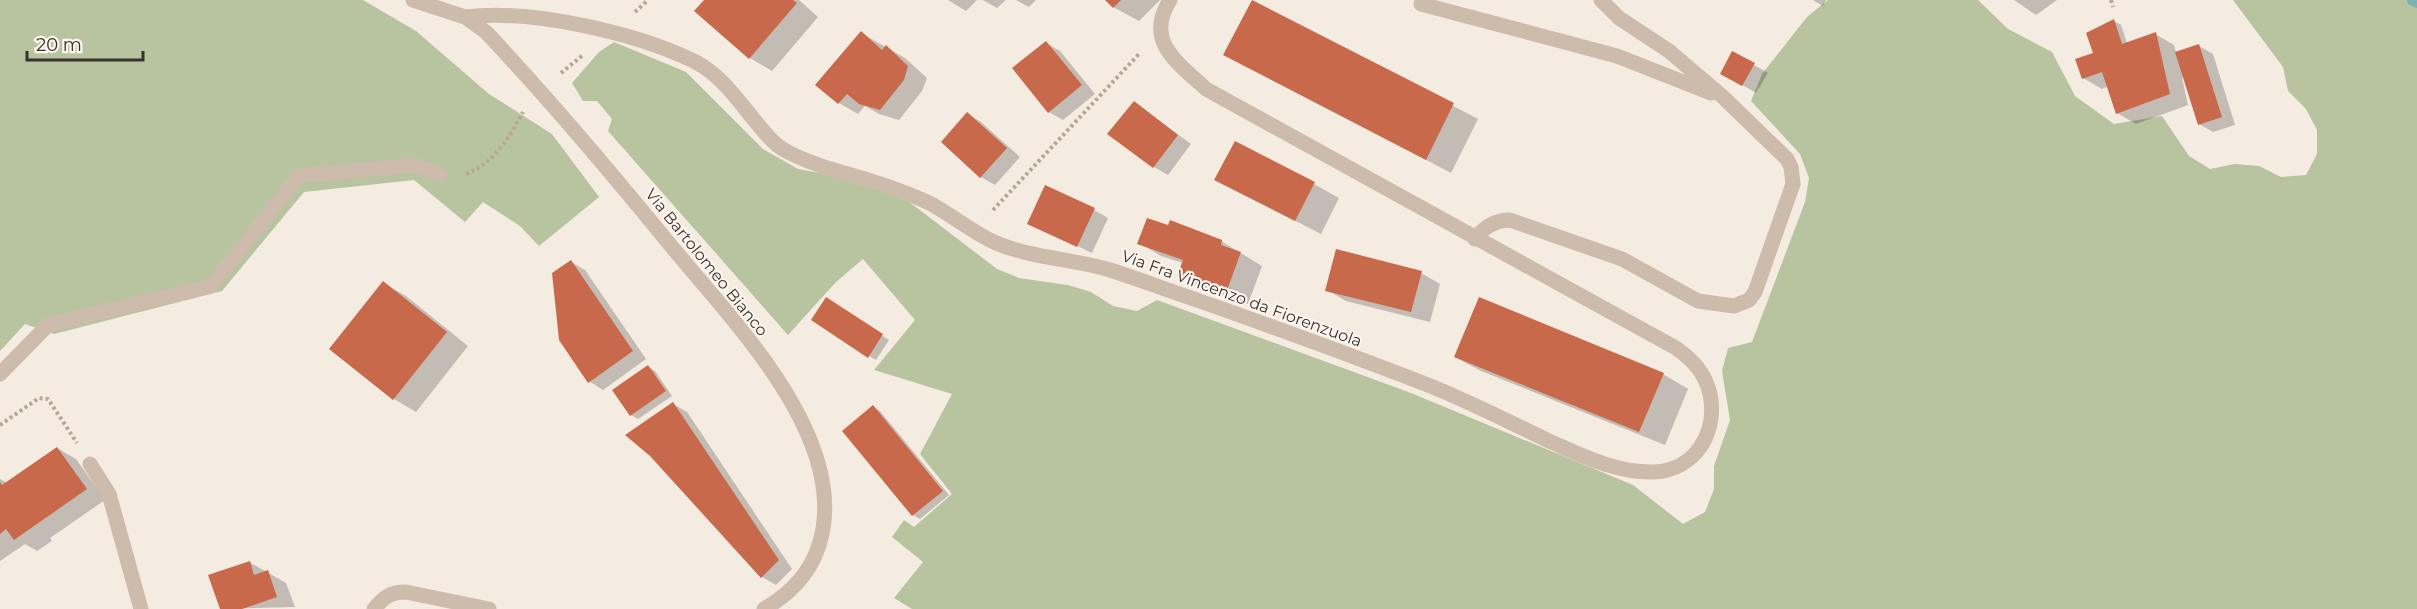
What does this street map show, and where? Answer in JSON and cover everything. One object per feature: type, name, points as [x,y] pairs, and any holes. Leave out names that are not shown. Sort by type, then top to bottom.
[{"type":"street","name":"Via Bartolomeo Bianco","points":[[413,0],[465,17],[486,32],[605,166],[762,358],[794,405],[817,458],[826,503],[823,530],[813,560],[801,580],[787,595],[764,609]]},
{"type":"street","points":[[1159,33],[1161,14],[1170,0]]},
{"type":"street","points":[[1475,238],[1482,230],[1496,222],[1510,220],[1622,259],[1698,301],[1723,306],[1742,304],[1755,292],[1793,184],[1791,167],[1781,151],[1723,97],[1669,51],[1619,18],[1601,0]]},
{"type":"street","points":[[1421,4],[1617,56],[1723,97]]},
{"type":"street","name":"Via Fra Vincenzo da Fiorenzuola","points":[[465,17],[505,15],[613,32],[696,62],[722,80],[767,135],[783,150],[805,160],[891,187],[932,205],[994,242],[1109,270],[1258,321],[1422,382],[1588,458],[1619,469],[1664,471],[1688,462],[1695,454],[1703,442],[1713,414],[1705,378],[1690,358],[1676,348],[1206,89],[1179,65],[1166,48],[1159,33]]},
{"type":"street","points":[[0,374],[48,325],[211,286],[299,176],[414,165],[441,175]]},
{"type":"street","points":[[90,464],[109,494],[141,609]]},
{"type":"street","points":[[374,609],[385,596],[395,592],[406,592],[489,609]]},
{"type":"path","points":[[2111,0],[2113,7]]},
{"type":"path","points":[[441,175],[453,177],[465,174],[490,160],[505,143],[538,90],[613,32]]},
{"type":"path","points":[[974,230],[1159,33]]},
{"type":"path","points":[[0,424],[39,398],[48,399],[90,464]]},
{"type":"green space","points":[[0,0],[363,0],[416,31],[489,94],[552,134],[599,197],[539,246],[520,226],[483,202],[465,222],[414,180],[304,192],[222,291],[54,334],[25,324],[0,351]]},
{"type":"green space","points":[[1828,0],[1978,0],[2008,29],[2052,52],[2075,96],[2114,124],[2162,116],[2189,156],[2210,169],[2235,164],[2259,166],[2281,177],[2306,175],[2317,154],[2317,130],[2306,109],[2288,91],[2283,67],[2233,0],[2417,0],[2417,609],[912,609],[894,598],[923,562],[892,537],[904,520],[914,527],[952,494],[920,454],[952,394],[874,370],[915,320],[863,259],[836,282],[788,335],[608,131],[612,119],[597,101],[583,101],[572,83],[599,52],[614,42],[686,72],[763,149],[798,169],[863,181],[908,201],[997,269],[1019,278],[1068,285],[1091,292],[1113,306],[1137,311],[1157,300],[1411,393],[1633,485],[1683,524],[1705,512],[1714,489],[1714,466],[1730,420],[1722,371],[1728,348],[1752,342],[1805,202],[1809,178],[1800,154],[1751,101],[1762,74],[1807,17]]},
{"type":"building","points":[[704,0],[793,0],[797,3],[749,59],[694,11]]},
{"type":"building","points":[[1105,0],[1121,0],[1113,8]]},
{"type":"building","points":[[1252,0],[1454,103],[1426,160],[1223,55]]},
{"type":"building","points":[[2114,19],[2122,44],[2156,32],[2170,94],[2116,114],[2102,72],[2082,79],[2075,59],[2093,53],[2086,33]]},
{"type":"building","points":[[861,31],[882,50],[886,45],[908,66],[904,80],[880,110],[859,104],[847,94],[838,104],[815,85]]},
{"type":"building","points":[[1046,41],[1082,85],[1048,113],[1012,68]]},
{"type":"building","points":[[2199,44],[2222,117],[2198,125],[2175,52]]},
{"type":"building","points":[[1732,51],[1755,63],[1742,86],[1720,74]]},
{"type":"building","points":[[1134,101],[1178,135],[1153,168],[1107,134]]},
{"type":"building","points":[[967,112],[1007,148],[980,178],[941,142]]},
{"type":"building","points":[[1235,141],[1315,182],[1295,221],[1214,180]]},
{"type":"building","points":[[1045,185],[1095,208],[1077,247],[1027,224]]},
{"type":"building","points":[[1147,218],[1168,225],[1170,220],[1222,240],[1221,245],[1241,252],[1226,293],[1177,276],[1183,260],[1137,244]]},
{"type":"building","points":[[1336,249],[1422,271],[1411,312],[1325,291]]},
{"type":"building","points":[[571,260],[633,351],[588,383],[559,340],[552,273]]},
{"type":"building","points":[[383,281],[447,332],[393,400],[329,349]]},
{"type":"building","points":[[826,297],[883,334],[868,358],[811,320]]},
{"type":"building","points":[[1479,297],[1664,373],[1639,432],[1454,357]]},
{"type":"building","points":[[648,365],[666,391],[630,416],[612,390]]},
{"type":"building","points":[[673,402],[779,560],[761,578],[650,456],[625,435]]},
{"type":"building","points":[[873,405],[943,491],[912,516],[842,431]]},
{"type":"building","points":[[57,447],[87,489],[14,540],[6,529],[0,534],[0,482],[2,485]]},
{"type":"building","points":[[250,561],[254,575],[268,570],[277,597],[242,609],[220,609],[208,575]]},
{"type":"waterway","points":[[2413,0],[2417,2]]}]
